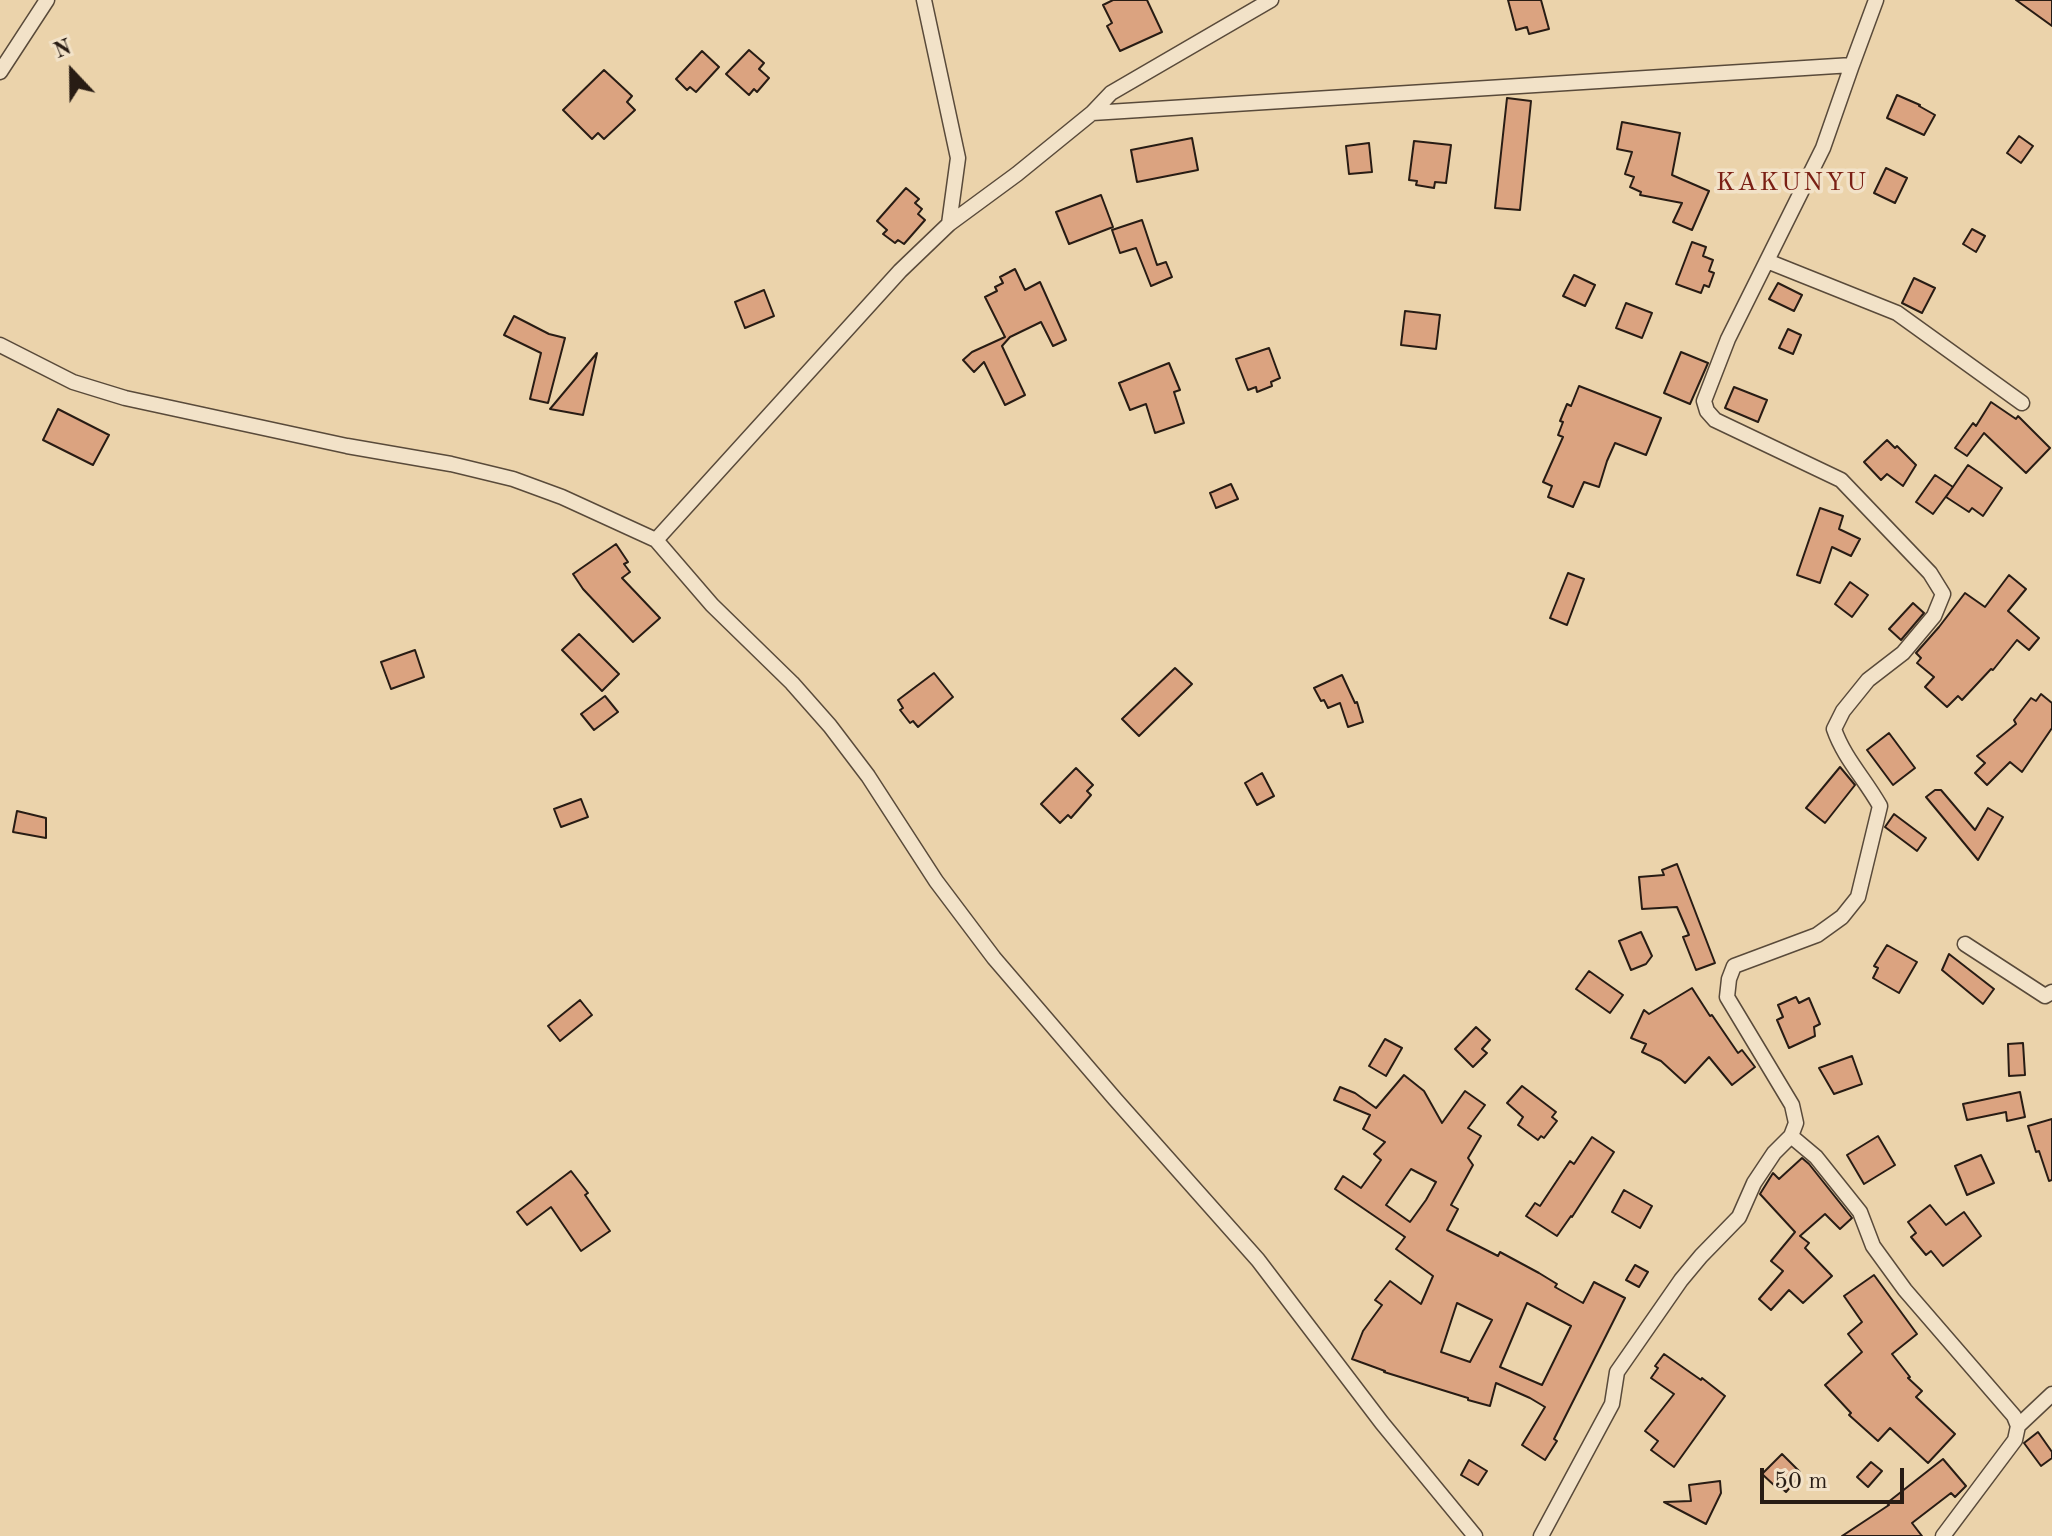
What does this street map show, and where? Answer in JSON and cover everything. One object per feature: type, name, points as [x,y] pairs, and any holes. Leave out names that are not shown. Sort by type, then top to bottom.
[{"type":"street","points":[[0,72],[47,0]]},
{"type":"street","points":[[924,0],[958,158],[949,224]]},
{"type":"street","points":[[656,540],[900,271],[949,224],[1017,174],[1092,113],[1111,93],[1271,0]]},
{"type":"street","points":[[1541,1536],[1612,1404],[1617,1372],[1681,1280],[1739,1217],[1754,1183],[1774,1153],[1791,1136],[1796,1123],[1792,1105],[1727,997],[1729,979],[1734,966],[1817,935],[1842,917],[1858,897],[1880,806],[1840,746],[1834,729],[1843,711],[1868,680],[1903,653],[1934,616],[1943,594],[1930,573],[1841,480],[1715,420],[1707,411],[1704,401],[1728,339],[1823,148],[1876,0]]},
{"type":"street","points":[[1092,113],[1852,65]]},
{"type":"street","points":[[1767,261],[1897,313],[2022,403]]},
{"type":"street","points":[[0,345],[73,382],[125,398],[513,479],[562,497],[656,540],[712,605],[792,683],[830,726],[868,776],[936,881],[994,958],[1258,1260],[1382,1423],[1475,1536]]},
{"type":"street","points":[[1965,944],[2045,996],[2052,992]]},
{"type":"street","points":[[1791,1136],[1816,1157],[1860,1212],[1873,1246],[1905,1290],[2014,1416],[2018,1426],[2015,1440],[1943,1536]]},
{"type":"street","points":[[2018,1426],[2052,1394]]},
{"type":"building","points":[[1113,0],[1147,0],[1162,32],[1120,51],[1107,26],[1112,23],[1103,5]]},
{"type":"building","points":[[1508,0],[1541,0],[1549,29],[1529,34],[1527,27],[1516,30]]},
{"type":"building","points":[[2016,0],[2052,0],[2052,26]]},
{"type":"building","points":[[749,50],[764,63],[759,69],[769,78],[757,92],[754,89],[749,95],[726,74]]},
{"type":"building","points":[[702,51],[719,67],[696,92],[690,87],[687,90],[676,79]]},
{"type":"building","points":[[604,70],[632,96],[627,102],[635,110],[604,139],[598,133],[592,139],[563,110]]},
{"type":"building","points":[[1897,95],[1935,115],[1924,135],[1887,118]]},
{"type":"building","points":[[1507,98],[1531,101],[1520,210],[1495,208]]},
{"type":"building","points":[[1622,122],[1680,133],[1672,175],[1709,191],[1692,230],[1673,222],[1682,203],[1640,195],[1641,192],[1630,187],[1634,177],[1625,174],[1632,152],[1617,149]]},
{"type":"building","points":[[2019,136],[2033,146],[2021,163],[2007,153]]},
{"type":"building","points":[[1192,138],[1198,170],[1137,182],[1131,150]]},
{"type":"building","points":[[1414,141],[1451,145],[1446,183],[1435,182],[1434,188],[1416,185],[1417,181],[1409,180]]},
{"type":"building","points":[[1369,143],[1372,172],[1349,174],[1346,146]]},
{"type":"building","points":[[1886,168],[1907,178],[1895,203],[1874,193]]},
{"type":"building","points":[[906,188],[919,199],[915,203],[922,209],[918,214],[925,220],[904,244],[898,240],[895,243],[883,234],[887,230],[877,221]]},
{"type":"building","points":[[1101,195],[1113,227],[1069,244],[1056,212]]},
{"type":"building","points":[[1142,220],[1157,265],[1166,262],[1172,277],[1151,286],[1136,248],[1120,253],[1112,230]]},
{"type":"building","points":[[1972,229],[1985,236],[1976,252],[1963,244]]},
{"type":"building","points":[[1692,242],[1706,247],[1703,256],[1713,260],[1709,271],[1714,273],[1709,287],[1704,285],[1701,293],[1676,284]]},
{"type":"building","points":[[1015,269],[1025,290],[1040,282],[1066,340],[1053,346],[1041,322],[1010,337],[1002,346],[1025,395],[1005,405],[984,362],[974,372],[963,360],[972,352],[1005,337],[985,297],[997,291],[995,287],[1003,283],[1000,277]]},
{"type":"building","points":[[1574,275],[1595,285],[1585,306],[1563,296]]},
{"type":"building","points":[[1914,278],[1935,288],[1922,313],[1902,303]]},
{"type":"building","points":[[1778,283],[1802,295],[1794,311],[1769,299]]},
{"type":"building","points":[[764,290],[774,316],[745,328],[735,302]]},
{"type":"building","points":[[1626,303],[1652,313],[1642,338],[1616,328]]},
{"type":"building","points":[[1405,311],[1440,315],[1436,349],[1401,345]]},
{"type":"building","points":[[514,316],[549,334],[565,338],[548,403],[530,399],[541,353],[504,335]]},
{"type":"building","points":[[1788,329],[1801,335],[1793,354],[1779,348]]},
{"type":"building","points":[[1269,348],[1280,378],[1271,382],[1272,386],[1257,392],[1256,387],[1248,390],[1236,359]]},
{"type":"building","points":[[1681,352],[1708,363],[1690,404],[1664,393]]},
{"type":"building","points":[[597,353],[583,415],[550,409]]},
{"type":"building","points":[[1169,363],[1180,390],[1174,392],[1184,423],[1155,433],[1146,404],[1130,410],[1119,383]]},
{"type":"building","points":[[1579,386],[1661,418],[1646,455],[1615,443],[1599,487],[1584,482],[1573,507],[1548,497],[1552,486],[1543,482],[1563,437],[1558,435],[1563,422],[1560,421],[1567,404],[1571,406]]},
{"type":"building","points":[[1734,387],[1767,400],[1758,422],[1725,408]]},
{"type":"building","points":[[1991,402],[2016,419],[2018,416],[2050,448],[2026,473],[1984,433],[1967,456],[1955,448],[1973,423],[1976,426]]},
{"type":"building","points":[[58,409],[109,435],[93,465],[43,440]]},
{"type":"building","points":[[1887,440],[1916,465],[1903,486],[1887,474],[1881,480],[1864,462]]},
{"type":"building","points":[[1968,465],[2002,488],[1983,516],[1972,508],[1969,512],[1946,497]]},
{"type":"building","points":[[1935,475],[1953,487],[1933,514],[1916,502]]},
{"type":"building","points":[[1231,484],[1238,499],[1216,508],[1210,493]]},
{"type":"building","points":[[1820,508],[1843,516],[1839,529],[1860,539],[1851,556],[1832,547],[1820,583],[1797,575]]},
{"type":"building","points":[[616,544],[628,562],[624,564],[630,572],[622,578],[660,618],[633,642],[583,589],[573,574]]},
{"type":"building","points":[[1568,573],[1584,579],[1567,625],[1550,618]]},
{"type":"building","points":[[2009,575],[2026,589],[2008,611],[2039,638],[2029,650],[2017,640],[1993,670],[1962,700],[1958,696],[1947,707],[1925,687],[1934,677],[1917,663],[1921,658],[1916,653],[1965,593],[1985,607]]},
{"type":"building","points":[[1850,582],[1868,595],[1852,617],[1835,604]]},
{"type":"building","points":[[1913,603],[1924,613],[1901,640],[1889,629]]},
{"type":"building","points":[[579,634],[619,674],[602,691],[562,650]]},
{"type":"building","points":[[415,650],[424,677],[391,689],[381,662]]},
{"type":"building","points":[[1175,668],[1192,684],[1139,736],[1122,719]]},
{"type":"building","points":[[934,673],[953,697],[918,727],[913,721],[910,723],[900,710],[903,708],[898,700]]},
{"type":"building","points":[[1342,675],[1357,702],[1363,722],[1348,727],[1340,703],[1328,708],[1314,688]]},
{"type":"building","points":[[2041,694],[2052,703],[2052,728],[2022,772],[2010,762],[1987,785],[1975,773],[1985,763],[1977,756],[2016,724],[2014,720],[2031,698],[2036,701]]},
{"type":"building","points":[[605,696],[618,712],[594,730],[581,714]]},
{"type":"building","points":[[1889,733],[1915,768],[1893,785],[1867,750]]},
{"type":"building","points":[[1840,767],[1855,785],[1825,823],[1806,808]]},
{"type":"building","points":[[1076,768],[1093,785],[1087,791],[1091,795],[1071,818],[1068,815],[1060,823],[1041,804]]},
{"type":"building","points":[[1262,773],[1274,796],[1257,805],[1245,783]]},
{"type":"building","points":[[1935,790],[1941,790],[1975,830],[1988,808],[2003,817],[1978,860],[1926,797]]},
{"type":"building","points":[[581,799],[588,817],[561,827],[554,809]]},
{"type":"building","points":[[17,811],[46,818],[46,838],[13,832]]},
{"type":"building","points":[[1894,814],[1926,838],[1917,851],[1885,827]]},
{"type":"building","points":[[1677,864],[1715,963],[1696,970],[1683,937],[1689,935],[1677,907],[1642,909],[1639,877],[1664,875],[1662,870]]},
{"type":"building","points":[[1641,932],[1652,956],[1646,964],[1631,970],[1619,941]]},
{"type":"building","points":[[1887,945],[1917,962],[1899,993],[1873,978],[1878,968],[1874,966]]},
{"type":"building","points":[[1949,954],[1994,989],[1983,1004],[1942,970]]},
{"type":"building","points":[[1589,971],[1623,995],[1610,1013],[1576,989]]},
{"type":"building","points":[[1692,988],[1738,1053],[1742,1050],[1755,1067],[1732,1085],[1709,1057],[1685,1083],[1661,1061],[1642,1052],[1646,1044],[1631,1038],[1644,1010],[1649,1014]]},
{"type":"building","points":[[1796,997],[1799,1003],[1809,998],[1820,1024],[1814,1027],[1815,1036],[1789,1048],[1777,1020],[1783,1017],[1778,1005]]},
{"type":"building","points":[[580,1000],[592,1015],[560,1041],[548,1026]]},
{"type":"building","points":[[1476,1027],[1490,1040],[1482,1049],[1487,1053],[1473,1067],[1455,1049]]},
{"type":"building","points":[[1385,1039],[1402,1048],[1386,1076],[1369,1066]]},
{"type":"building","points":[[2023,1043],[2025,1075],[2009,1076],[2008,1044]]},
{"type":"building","points":[[1852,1056],[1862,1084],[1834,1094],[1819,1068]]},
{"type":"building","points":[[1404,1075],[1424,1091],[1442,1123],[1465,1091],[1485,1105],[1468,1128],[1481,1136],[1468,1158],[1473,1165],[1451,1205],[1458,1209],[1447,1230],[1498,1256],[1500,1252],[1557,1284],[1555,1287],[1583,1303],[1594,1282],[1625,1298],[1545,1460],[1522,1445],[1545,1407],[1530,1398],[1496,1383],[1490,1406],[1352,1359],[1363,1331],[1382,1305],[1375,1300],[1390,1281],[1421,1304],[1433,1276],[1396,1249],[1405,1237],[1335,1189],[1343,1176],[1361,1188],[1381,1160],[1374,1154],[1385,1142],[1363,1129],[1370,1115],[1334,1100],[1340,1087],[1376,1108]],"holes":[[[1411,1169],[1436,1182],[1410,1222],[1386,1205]],[[1457,1303],[1492,1320],[1470,1362],[1441,1352]],[[1527,1303],[1571,1326],[1542,1385],[1500,1367]]]},
{"type":"building","points":[[1522,1086],[1556,1112],[1552,1117],[1557,1121],[1544,1138],[1541,1136],[1538,1140],[1518,1125],[1523,1117],[1507,1103]]},
{"type":"building","points":[[2020,1092],[2025,1117],[2007,1121],[2006,1112],[1967,1120],[1963,1104]]},
{"type":"building","points":[[2052,1119],[2052,1180],[2049,1181],[2028,1126]]},
{"type":"building","points":[[1878,1136],[1895,1165],[1864,1184],[1847,1155]]},
{"type":"building","points":[[1592,1137],[1614,1152],[1557,1236],[1526,1216],[1535,1203],[1540,1206],[1570,1161],[1574,1164]]},
{"type":"building","points":[[1981,1155],[1994,1183],[1967,1195],[1955,1166]]},
{"type":"building","points":[[1802,1158],[1852,1218],[1840,1229],[1825,1214],[1800,1236],[1809,1243],[1805,1248],[1832,1276],[1803,1303],[1789,1290],[1771,1310],[1759,1299],[1783,1271],[1771,1261],[1795,1232],[1760,1194],[1773,1173],[1779,1179]]},
{"type":"building","points":[[571,1171],[610,1231],[581,1251],[551,1207],[527,1225],[517,1212]]},
{"type":"building","points":[[1624,1190],[1652,1206],[1640,1228],[1612,1212]]},
{"type":"building","points":[[1930,1205],[1946,1225],[1964,1212],[1981,1236],[1943,1266],[1931,1251],[1926,1255],[1911,1237],[1916,1233],[1908,1222]]},
{"type":"building","points":[[1635,1265],[1648,1272],[1639,1287],[1626,1280]]},
{"type":"building","points":[[1874,1275],[1917,1334],[1892,1354],[1908,1378],[1922,1391],[1916,1397],[1955,1434],[1928,1463],[1890,1428],[1878,1441],[1849,1415],[1851,1413],[1825,1385],[1862,1352],[1848,1334],[1862,1322],[1844,1296]]},
{"type":"building","points":[[1664,1354],[1725,1396],[1674,1467],[1651,1450],[1658,1441],[1645,1431],[1674,1394],[1651,1378]]},
{"type":"building","points":[[2038,1432],[2052,1452],[2052,1458],[2041,1466],[2024,1443]]},
{"type":"building","points":[[1782,1454],[1800,1472],[1786,1492],[1762,1474]]},
{"type":"building","points":[[1943,1459],[1966,1486],[1955,1497],[1951,1493],[1912,1523],[1922,1536],[1842,1536],[1889,1505],[1887,1503]]},
{"type":"building","points":[[1469,1460],[1487,1471],[1478,1485],[1461,1475]]},
{"type":"building","points":[[1871,1462],[1882,1471],[1868,1487],[1857,1477]]},
{"type":"building","points":[[1720,1481],[1721,1493],[1706,1524],[1664,1502],[1691,1501],[1689,1485]]},
{"type":"district","name":"KAKUNYU","points":[[1792,183]]}]
